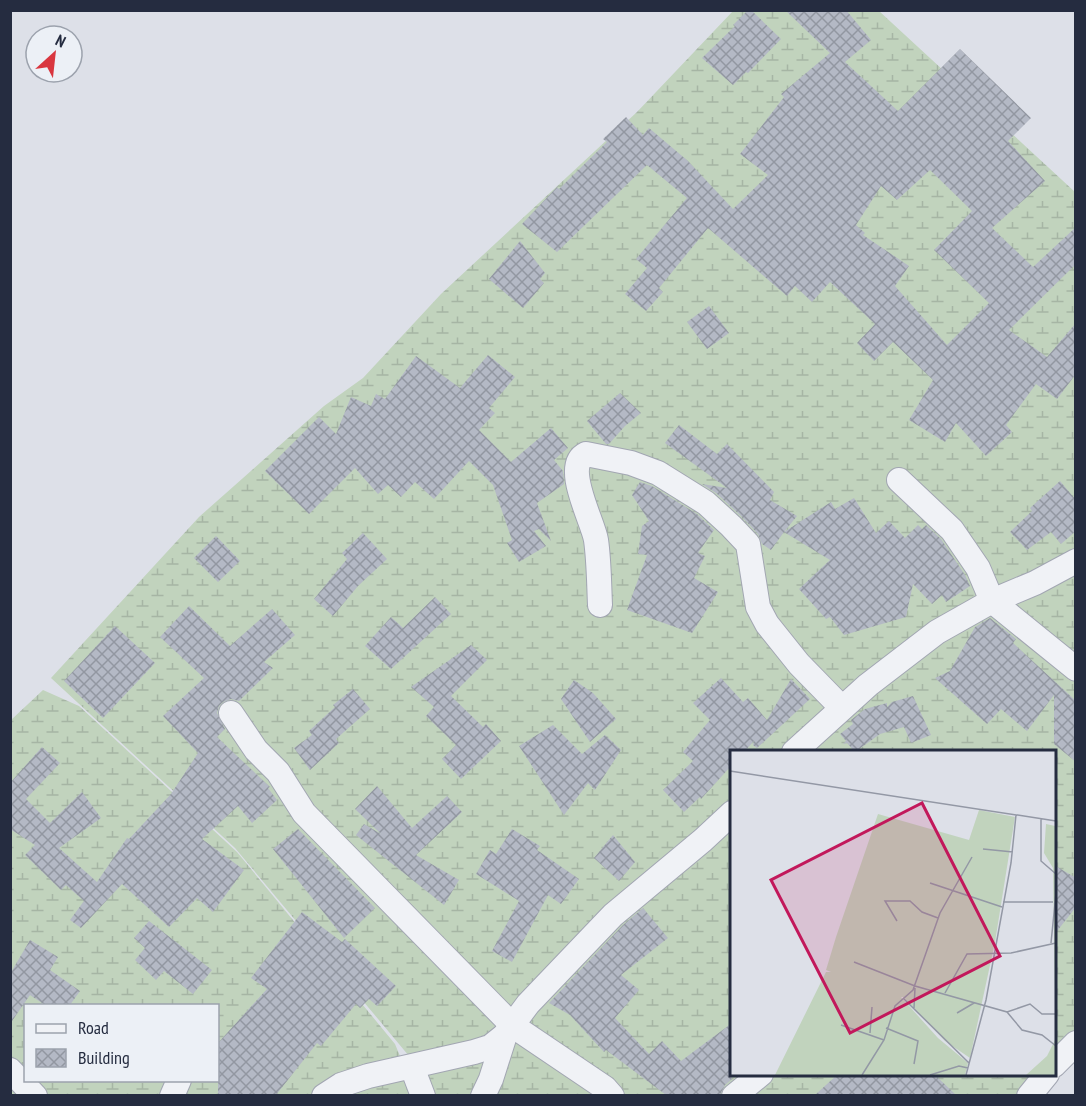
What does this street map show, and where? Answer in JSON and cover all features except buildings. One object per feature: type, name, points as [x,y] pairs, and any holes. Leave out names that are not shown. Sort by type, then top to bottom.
[{"type":"street","points":[[600,605],[596,538],[581,498],[578,477],[578,462],[581,456],[586,454],[631,463],[658,473],[706,503],[731,526],[748,544],[758,607],[767,624],[799,664],[842,708]]},
{"type":"street","points":[[898,480],[952,530],[978,568],[992,601],[1076,669]]},
{"type":"street","points":[[796,750],[868,685],[937,632],[992,601],[1035,583],[1076,561]]},
{"type":"street","points":[[231,713],[256,750],[278,772],[304,813],[509,1031],[605,1088],[612,1095]]},
{"type":"street","points":[[324,1095],[341,1085],[359,1079],[490,1047],[509,1031],[528,1004],[613,915],[730,815]]},
{"type":"street","points":[[483,1095],[509,1031]]},
{"type":"street","points":[[412,1066],[423,1095]]},
{"type":"street","points":[[10,1070],[35,1095]]},
{"type":"street","points":[[734,1095],[758,1076]]},
{"type":"street","points":[[1029,1095],[1046,1076]]},
{"type":"green space","points":[[733,11],[879,11],[1075,192],[1076,1031],[1056,1054],[1056,750],[730,750],[730,1076],[1039,1076],[1024,1095],[428,1095],[409,1056],[235,848],[51,678],[199,517],[324,406],[363,378],[441,294],[637,112]]},
{"type":"green space","points":[[43,690],[79,706],[237,852],[395,1044],[416,1095],[11,1096],[11,720]]}]
